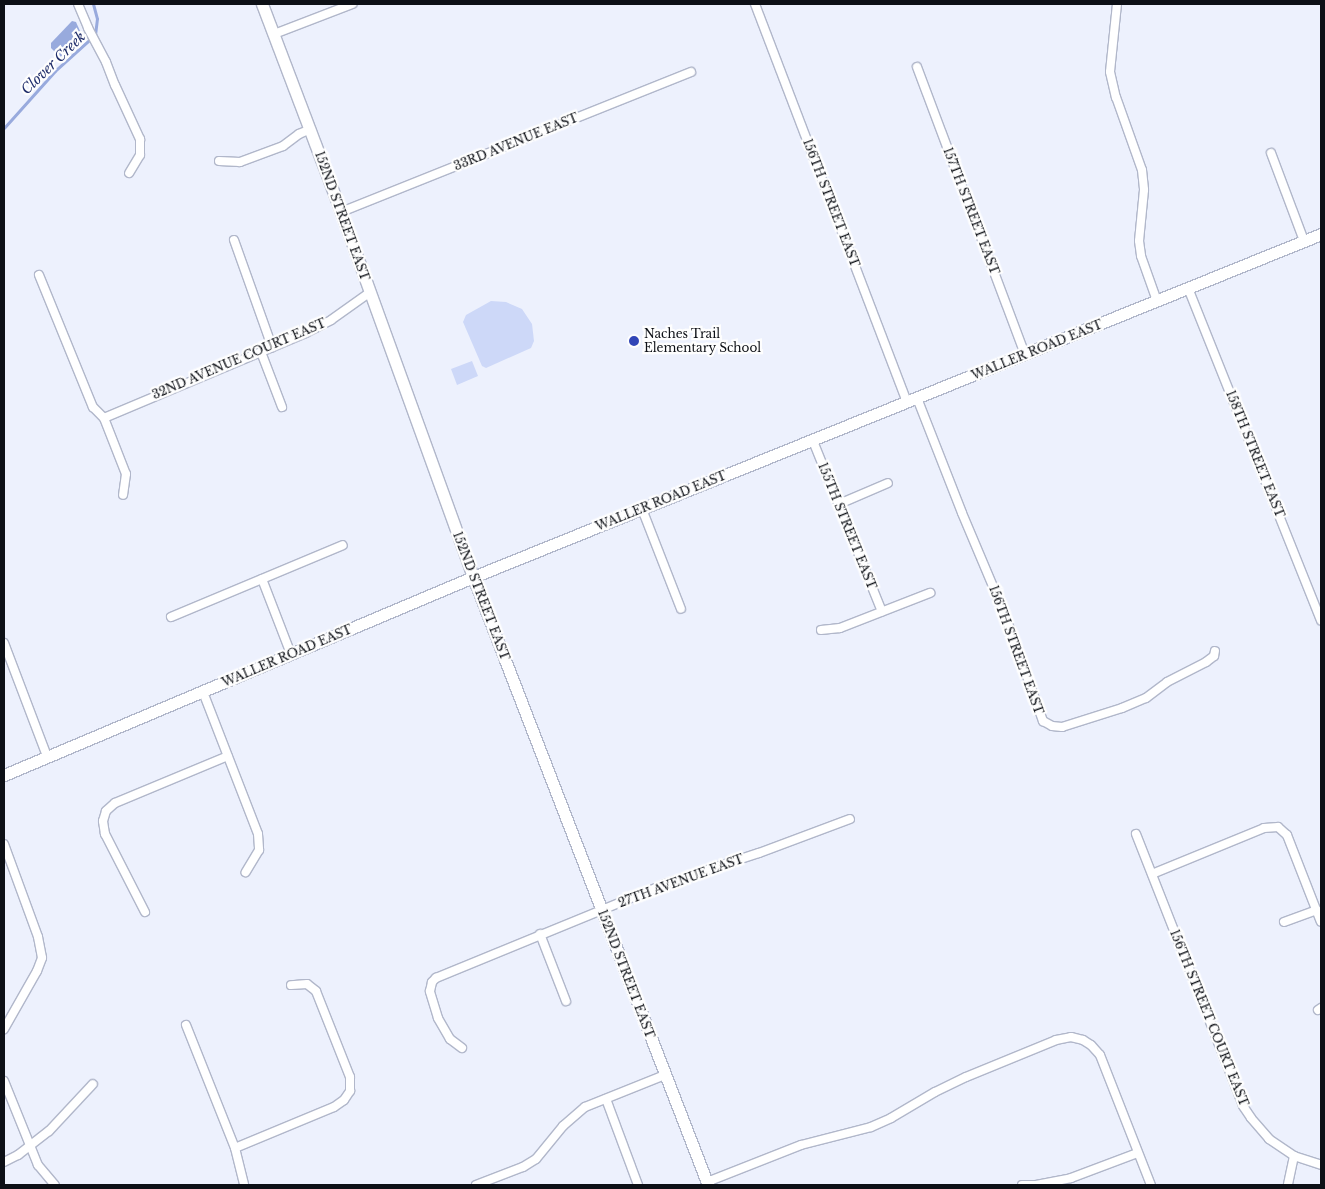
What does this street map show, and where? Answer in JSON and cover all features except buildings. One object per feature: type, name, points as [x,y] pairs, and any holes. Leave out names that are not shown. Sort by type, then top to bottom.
[{"type":"street","points":[[78,4],[140,140],[140,155],[128,173]]},
{"type":"street","name":"152ND STREET EAST","points":[[262,4],[311,129],[473,577],[707,1184]]},
{"type":"street","points":[[274,34],[352,4]]},
{"type":"street","name":"156TH STREET EAST","points":[[755,4],[912,400],[1005,615],[1043,721],[1052,726],[1062,727],[1122,708],[1146,698],[1168,682],[1206,662],[1214,656],[1215,651]]},
{"type":"street","points":[[1117,4],[1110,72],[1116,96],[1142,170],[1144,190],[1139,242],[1141,256],[1157,301]]},
{"type":"street","name":"157TH STREET EAST","points":[[917,67],[1025,355]]},
{"type":"street","name":"33RD AVENUE EAST","points":[[341,212],[692,72]]},
{"type":"street","points":[[219,161],[240,162],[283,146],[299,134],[311,129]]},
{"type":"street","points":[[1271,153],[1304,241]]},
{"type":"street","name":"WALLER ROAD EAST","points":[[4,775],[473,577],[1321,234]]},
{"type":"street","points":[[234,240],[272,347]]},
{"type":"street","points":[[39,275],[93,407],[104,418],[126,474],[123,495]]},
{"type":"street","name":"158TH STREET EAST","points":[[1188,288],[1321,620]]},
{"type":"street","name":"32ND AVENUE COURT EAST","points":[[104,418],[306,333],[331,320],[369,293]]},
{"type":"street","points":[[261,352],[282,407]]},
{"type":"street","name":"155TH STREET EAST","points":[[812,441],[882,612]]},
{"type":"street","points":[[839,504],[888,483]]},
{"type":"street","points":[[642,509],[681,609]]},
{"type":"street","points":[[171,617],[343,545]]},
{"type":"street","points":[[262,579],[291,654]]},
{"type":"street","points":[[821,630],[840,628],[930,593]]},
{"type":"street","points":[[4,643],[48,756]]},
{"type":"street","points":[[203,692],[258,834],[260,843],[257,857],[246,872]]},
{"type":"street","points":[[145,912],[105,834],[104,816],[115,803],[228,756]]},
{"type":"street","name":"27TH AVENUE EAST","points":[[462,1048],[450,1039],[444,1030],[431,996],[432,982],[450,970],[666,884],[759,853],[850,819]]},
{"type":"street","points":[[1152,874],[1264,828],[1278,827],[1287,835],[1321,922]]},
{"type":"street","name":"156TH STREET COURT EAST","points":[[1136,834],[1243,1106],[1269,1139],[1294,1156],[1321,1164]]},
{"type":"street","points":[[4,844],[38,937],[42,958],[37,971],[4,1029]]},
{"type":"street","points":[[1284,922],[1317,910]]},
{"type":"street","points":[[540,934],[566,1001]]},
{"type":"street","points":[[235,1148],[334,1107],[350,1090],[350,1077],[316,991],[307,984],[291,984]]},
{"type":"street","points":[[186,1025],[235,1148],[244,1185]]},
{"type":"street","points":[[707,1184],[801,1145],[871,1127],[966,1077],[1056,1040],[1072,1038],[1083,1040],[1091,1045],[1100,1056],[1150,1185]]},
{"type":"street","points":[[476,1185],[530,1163],[546,1150],[571,1118],[585,1107],[665,1075]]},
{"type":"street","points":[[4,1081],[29,1147],[38,1165],[55,1185]]},
{"type":"street","points":[[4,1162],[29,1147],[49,1131],[93,1084]]},
{"type":"street","points":[[606,1099],[638,1185]]},
{"type":"street","points":[[1022,1185],[1036,1185],[1072,1178],[1137,1153]]},
{"type":"street","points":[[1288,1185],[1294,1156]]},
{"type":"shaded area","points":[[72,21],[76,22],[80,31],[70,49],[60,57],[51,48],[51,43]]},
{"type":"shaded area","points":[[491,301],[506,302],[522,309],[532,324],[534,341],[531,348],[486,368],[482,366],[463,322],[466,315]]},
{"type":"shaded area","points":[[472,361],[478,376],[457,385],[451,369]]},
{"type":"waterway","name":"Clover Creek","points":[[4,128],[55,71],[95,35],[97,19],[93,4]]},
{"type":"place","name":"Naches Trail Elementary School","points":[[634,341]]}]
